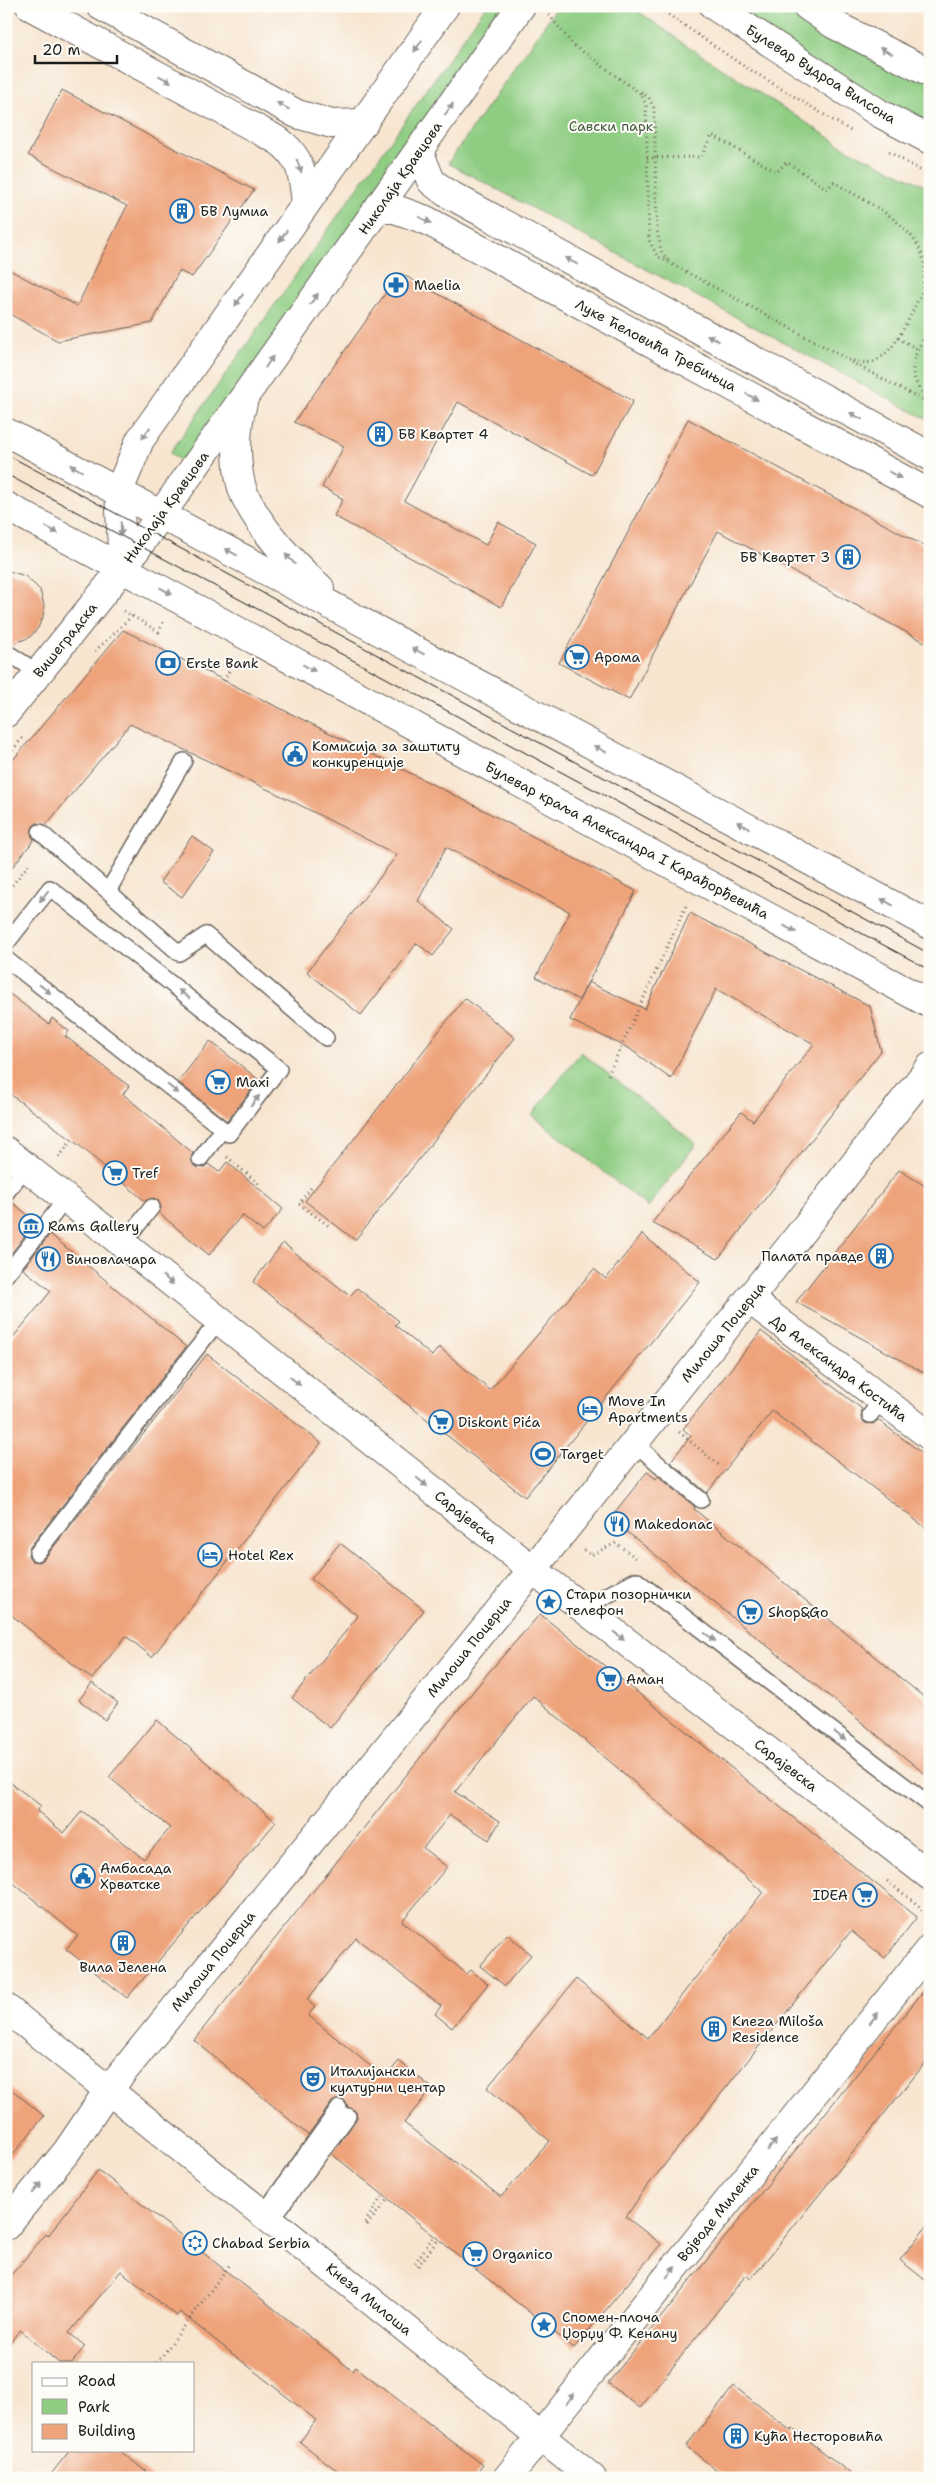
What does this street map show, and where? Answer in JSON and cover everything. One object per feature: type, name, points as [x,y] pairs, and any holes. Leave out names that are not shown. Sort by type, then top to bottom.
[{"type":"street","points":[[30,6],[279,141],[297,159],[303,176],[306,204]]},
{"type":"street","points":[[101,6],[297,114],[332,124],[364,123]]},
{"type":"street","name":"Николаја Кравцова","points":[[123,568],[119,491],[140,440],[446,6]]},
{"type":"street","name":"Николаја Кравцова","points":[[123,568],[522,6]]},
{"type":"street","name":"Булевар Вудроа Вилсона","points":[[714,6],[879,113],[930,140]]},
{"type":"street","points":[[807,6],[833,24],[930,74]]},
{"type":"street","points":[[419,151],[431,181],[445,192],[930,456]]},
{"type":"street","name":"Луке Ћеловића Требињца","points":[[378,209],[395,209],[426,220],[930,494]]},
{"type":"street","points":[[253,385],[243,404],[238,424],[238,461],[246,500],[285,555],[351,616]]},
{"type":"street","points":[[6,432],[930,925]]},
{"type":"street","name":"Булевар краља Александра I Карађорђевића","points":[[6,506],[930,1004]]},
{"type":"street","name":"Вишеградска","points":[[6,713],[123,568]]},
{"type":"street","name":"Милоша Поцерца","points":[[6,2226],[67,2151],[109,2089],[749,1300],[930,1067]]},
{"type":"street","name":"Сарајевска","points":[[16,1159],[532,1569],[930,1876]]},
{"type":"street","name":"Др Александра Костића","points":[[749,1300],[876,1407],[930,1436]]},
{"type":"street","name":"Војводе Миленка","points":[[507,2478],[930,1948]]},
{"type":"street","name":"Кнеза Милоша","points":[[6,2008],[592,2478]]},
{"type":"lane","points":[[11,655],[28,666]]},
{"type":"lane","points":[[108,891],[184,761]]},
{"type":"lane","points":[[40,832],[179,953],[206,935],[326,1038]]},
{"type":"lane","points":[[6,944],[50,888],[280,1069],[229,1134],[6,959]]},
{"type":"lane","points":[[197,1156],[220,1127]]},
{"type":"lane","points":[[6,1193],[16,1159]]},
{"type":"lane","points":[[6,1275],[66,1199]]},
{"type":"lane","points":[[126,1246],[155,1210]]},
{"type":"lane","points":[[37,1553],[219,1320]]},
{"type":"lane","points":[[634,1443],[701,1500]]},
{"type":"lane","points":[[583,1608],[636,1580],[930,1805]]},
{"type":"lane","points":[[267,2217],[343,2112]]},
{"type":"path","points":[[656,6],[756,73],[854,132]]},
{"type":"path","points":[[548,15],[573,46],[649,98],[654,108],[657,229],[661,251],[670,263]]},
{"type":"path","points":[[927,25],[930,18]]},
{"type":"path","points":[[632,86],[641,94],[646,105],[649,240],[657,256],[930,403]]},
{"type":"path","points":[[647,158],[701,157],[712,135],[777,172],[787,162],[828,190],[834,182],[900,224],[915,240],[924,262],[930,270]]},
{"type":"path","points":[[887,151],[930,176]]},
{"type":"path","points":[[848,360],[872,362],[886,353],[898,338],[922,292],[924,262]]},
{"type":"path","points":[[922,292],[930,296]]},
{"type":"path","points":[[930,327],[917,349],[912,369],[914,381],[930,403]]},
{"type":"path","points":[[898,338],[917,349]]},
{"type":"path","points":[[124,611],[159,632],[165,620]]},
{"type":"path","points":[[93,653],[132,616]]},
{"type":"path","points":[[224,680],[230,669]]},
{"type":"path","points":[[6,893],[29,864]]},
{"type":"path","points":[[608,1075],[686,906]]},
{"type":"path","points":[[59,1157],[71,1141]]},
{"type":"path","points":[[238,1166],[259,1184]]},
{"type":"path","points":[[311,1188],[299,1204],[329,1226]]},
{"type":"path","points":[[673,1427],[721,1467]]},
{"type":"path","points":[[382,2196],[366,2224],[387,2200]]},
{"type":"path","points":[[414,2263],[433,2236]]},
{"type":"path","points":[[418,2266],[438,2240]]},
{"type":"path","points":[[158,2362],[231,2263]]},
{"type":"green space","points":[[486,6],[509,6],[185,464],[170,453]]},
{"type":"green space","name":"Савски парк","points":[[558,6],[631,6],[683,43],[847,149],[930,188],[930,421],[448,163]]},
{"type":"green space","points":[[714,6],[807,6],[930,73],[930,140]]},
{"type":"green space","points":[[581,1052],[696,1144],[648,1207],[532,1115]]},
{"type":"building","name":"БВ Лумиа","points":[[62,90],[254,190],[192,277],[179,271],[152,323],[58,341],[6,312],[6,268],[77,306],[127,206],[28,155]]},
{"type":"building","name":"БВ Квартет 4","points":[[400,273],[633,401],[592,475],[458,402],[404,501],[486,545],[498,522],[536,543],[501,607],[334,516],[343,499],[322,487],[344,446],[294,422]]},
{"type":"building","name":"БВ Квартет 3","points":[[688,419],[930,549],[930,645],[718,531],[629,700],[559,663]]},
{"type":"building","points":[[6,570],[25,576],[34,584],[40,590],[44,605],[43,617],[38,628],[30,637],[6,647]]},
{"type":"building","points":[[123,630],[468,802],[636,891],[579,1000],[536,977],[570,912],[446,847],[418,901],[454,929],[433,956],[417,943],[361,1015],[307,972],[397,855],[290,800],[130,724],[46,825],[37,823],[33,826],[31,835],[34,840],[6,875],[6,768]]},
{"type":"building","points":[[192,836],[214,852],[182,897],[160,882]]},
{"type":"building","points":[[690,913],[870,1006],[881,1051],[718,1259],[652,1223],[741,1112],[753,1121],[814,1044],[716,989],[671,1079],[630,1049],[570,1020],[588,982],[645,1009]]},
{"type":"building","points":[[6,991],[49,1024],[52,1018],[69,1031],[65,1036],[129,1086],[123,1094],[193,1153],[191,1158],[194,1166],[203,1168],[208,1164],[219,1172],[227,1162],[283,1209],[263,1232],[242,1215],[209,1255],[159,1213],[161,1208],[158,1200],[153,1198],[145,1201],[80,1146],[6,1091]]},
{"type":"building","points":[[465,998],[515,1038],[355,1240],[305,1201]]},
{"type":"building","points":[[210,1041],[259,1080],[227,1121],[178,1082]]},
{"type":"building","name":"Палата правде","points":[[899,1170],[930,1189],[930,1376],[796,1302]]},
{"type":"building","points":[[11,1201],[36,1222],[8,1257],[6,1255],[6,1202]]},
{"type":"building","points":[[50,1234],[186,1347],[30,1547],[28,1556],[32,1561],[40,1562],[44,1559],[207,1354],[321,1443],[152,1657],[126,1636],[92,1679],[6,1611],[6,1346],[51,1291],[23,1269]]},
{"type":"building","points":[[642,1234],[700,1282],[525,1497],[253,1282],[283,1243],[350,1296],[357,1288],[399,1321],[395,1325],[432,1356],[439,1347],[490,1390],[594,1269],[606,1279]]},
{"type":"building","points":[[761,1331],[862,1409],[861,1418],[865,1423],[873,1424],[878,1420],[930,1459],[930,1531],[772,1411],[707,1493],[670,1462],[691,1436],[683,1429]]},
{"type":"building","points":[[647,1472],[656,1479],[658,1476],[695,1507],[694,1509],[930,1702],[930,1778],[610,1518]]},
{"type":"building","points":[[340,1543],[424,1610],[330,1728],[292,1698],[358,1616],[311,1579]]},
{"type":"building","points":[[540,1614],[917,1917],[885,1958],[851,1931],[642,2193],[626,2217],[661,2244],[574,2348],[332,2154],[357,2118],[356,2112],[348,2107],[345,2101],[339,2099],[332,2102],[308,2135],[194,2040],[488,1673]],"holes":[[[533,1696],[763,1892],[648,2038],[576,1979],[487,2088],[550,2141],[501,2197],[404,2123],[432,2088],[399,2061],[385,2078],[308,2015],[315,2007],[307,2000],[356,1938],[441,2006],[435,2014],[452,2028],[488,1984],[471,1970],[467,1974],[402,1921],[447,1867],[423,1848],[450,1815],[489,1840],[500,1821],[455,1792]]]},
{"type":"building","points":[[92,1683],[118,1703],[105,1720],[79,1700]]},
{"type":"building","points":[[157,1720],[276,1822],[127,1998],[66,1949],[78,1936],[6,1877],[6,1779],[41,1806],[37,1811],[64,1833],[82,1811],[144,1859],[170,1828],[109,1777]]},
{"type":"building","points":[[507,1934],[531,1955],[505,1986],[480,1966]]},
{"type":"building","points":[[930,1983],[930,2057],[751,2279],[746,2275],[640,2408],[608,2383]]},
{"type":"building","points":[[6,2085],[44,2116],[6,2163]]},
{"type":"building","points":[[98,2170],[353,2371],[356,2367],[483,2465],[473,2478],[347,2478],[300,2442],[316,2420],[180,2312],[177,2316],[121,2271],[69,2333],[85,2346],[73,2362],[58,2362],[20,2330],[6,2348],[6,2281],[46,2234],[48,2236]]},
{"type":"building","points":[[930,2222],[930,2284],[900,2260]]},
{"type":"building","name":"Кућа Несторовића","points":[[734,2386],[791,2431],[793,2428],[856,2478],[727,2478],[686,2446]]},
{"type":"building","points":[[68,2452],[122,2452],[154,2478],[48,2478]]},
{"type":"tram line","points":[[6,454],[930,954]]},
{"type":"tram line","points":[[6,474],[930,970]]},
{"type":"place","name":"БВ Лумиа","points":[[182,211]]},
{"type":"place","name":"Maelia","points":[[396,285]]},
{"type":"place","name":"БВ Квартет 4","points":[[380,434]]},
{"type":"place","name":"БВ Квартет 3","points":[[848,557]]},
{"type":"place","name":"Арома","points":[[577,657]]},
{"type":"place","name":"Erste Bank","points":[[168,663]]},
{"type":"place","name":"Комисија за заштиту конкуренције","points":[[295,754]]},
{"type":"place","name":"Maxi","points":[[218,1082]]},
{"type":"place","name":"Tref","points":[[115,1173]]},
{"type":"place","name":"Rams Gallery","points":[[31,1226]]},
{"type":"place","name":"Палата правде","points":[[881,1256]]},
{"type":"place","name":"Виновлачара","points":[[48,1259]]},
{"type":"place","name":"Move In Apartments","points":[[590,1409]]},
{"type":"place","name":"Diskont Pića","points":[[441,1422]]},
{"type":"place","name":"Target","points":[[543,1454]]},
{"type":"place","name":"Makedonac","points":[[617,1524]]},
{"type":"place","name":"Hotel Rex","points":[[210,1555]]},
{"type":"place","name":"Стари позорнички телефон","points":[[549,1602]]},
{"type":"place","name":"Shop&Go","points":[[750,1612]]},
{"type":"place","name":"Аман","points":[[609,1679]]},
{"type":"place","name":"Амбасада Хрватске","points":[[83,1876]]},
{"type":"place","name":"IDEA","points":[[865,1895]]},
{"type":"place","name":"Вила Јелена","points":[[123,1943]]},
{"type":"place","name":"Kneza Miloša Residence","points":[[714,2029]]},
{"type":"place","name":"Италијански културни центар","points":[[313,2079]]},
{"type":"place","name":"Chabad Serbia","points":[[195,2243]]},
{"type":"place","name":"Organico","points":[[475,2254]]},
{"type":"place","name":"Спомен-плоча Џорџу Ф. Кенану","points":[[544,2325]]},
{"type":"place","name":"Кућа Несторовића","points":[[736,2436]]}]
